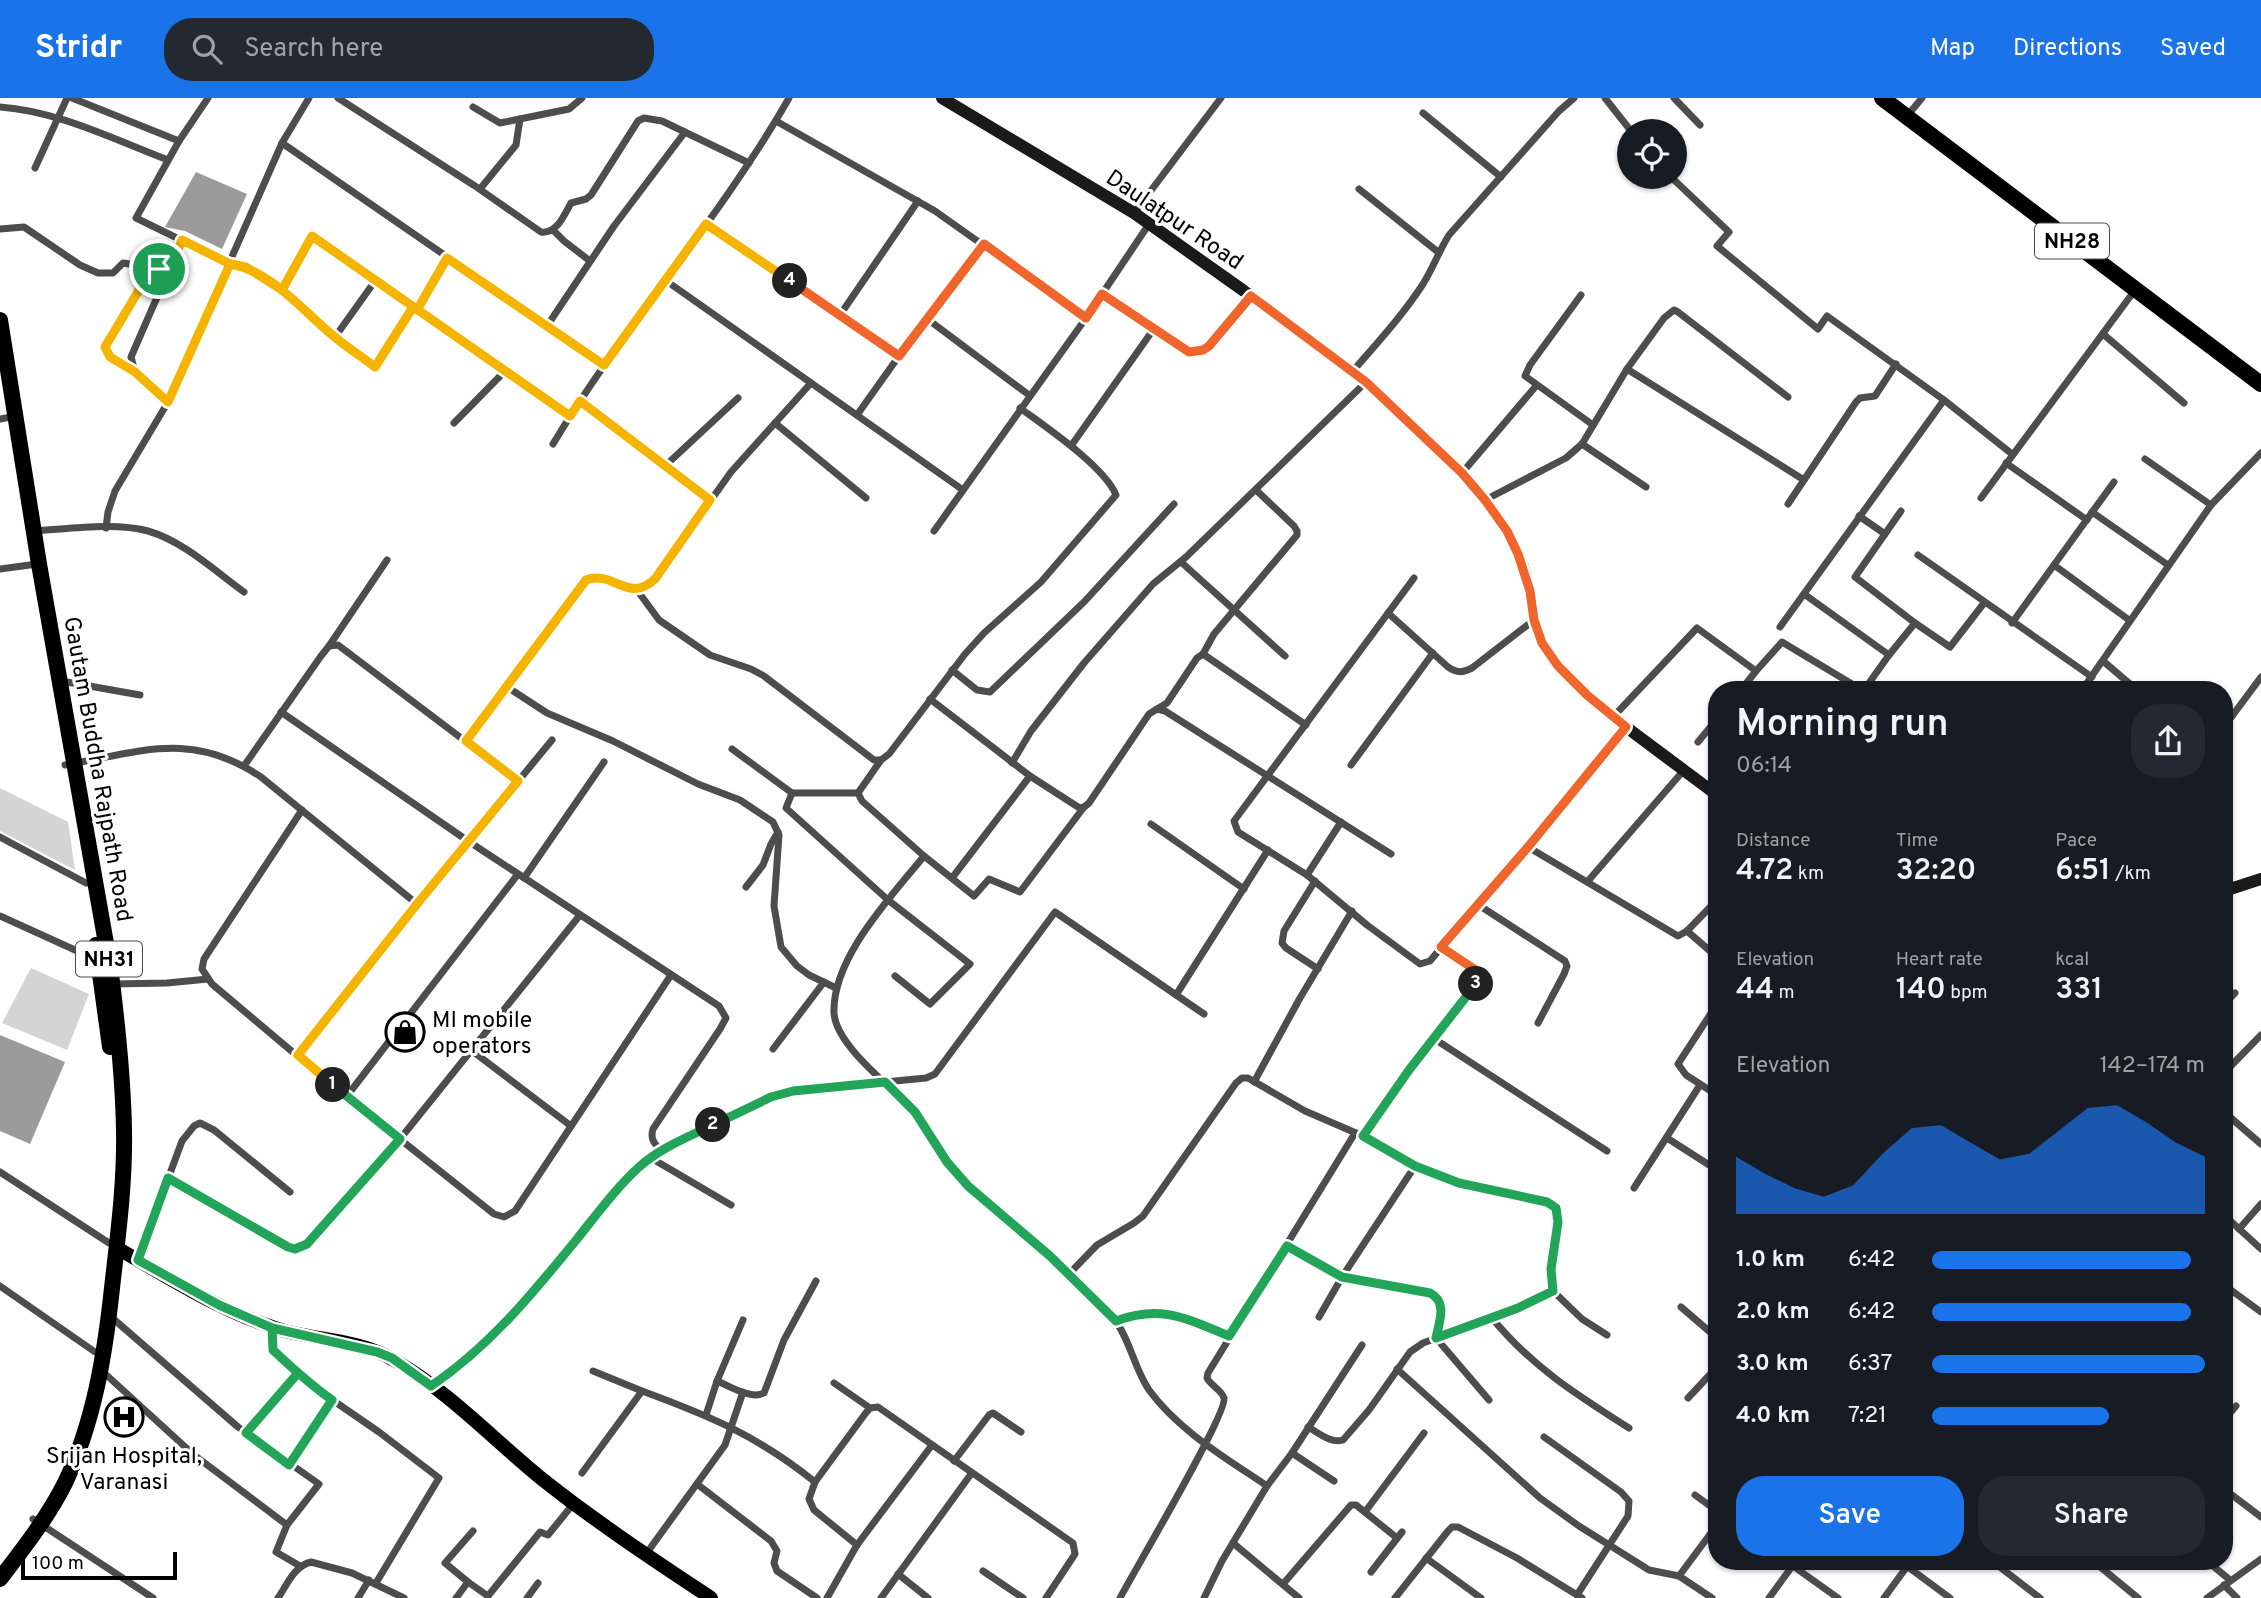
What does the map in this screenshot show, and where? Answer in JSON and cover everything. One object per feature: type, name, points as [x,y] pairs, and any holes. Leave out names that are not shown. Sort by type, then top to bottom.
[{"type":"highway","name":"NH28","points":[[1882,98],[2261,384]]},
{"type":"highway","name":"Gautam Buddha Rajpath Road","points":[[0,320],[8,418],[34,531],[35,564],[61,681],[70,765],[104,963],[113,984],[124,1132],[121,1210],[113,1245],[109,1315],[89,1417],[64,1485],[36,1522],[0,1579]]},
{"type":"highway","name":"NH31","points":[[0,384],[70,765],[86,883],[104,963],[115,1110],[113,1245],[95,1352],[83,1402],[68,1454],[36,1522],[0,1564]]},
{"type":"main road","points":[[113,1245],[219,1305],[272,1328],[377,1352],[392,1358],[431,1386],[575,1503],[711,1598]]},
{"type":"street","points":[[35,168],[69,98],[179,141]]},
{"type":"street","points":[[208,98],[179,141],[136,218],[230,264],[246,267],[282,290],[335,337],[375,367],[447,258]]},
{"type":"street","points":[[106,528],[115,491],[168,402],[282,143],[309,98]]},
{"type":"street","points":[[338,98],[480,189],[535,229],[548,233],[553,230],[571,203],[586,200],[591,195],[638,121],[649,117],[749,163]]},
{"type":"street","points":[[473,107],[500,123],[569,109],[582,98]]},
{"type":"street","points":[[553,444],[604,365],[749,163],[788,98]]},
{"type":"street","name":"Daulatpur Road","points":[[942,98],[1135,213],[1366,382],[1462,473],[1507,531],[1523,566],[1534,620],[1542,643],[1558,666],[1613,717],[1708,787]]},
{"type":"street","points":[[1135,213],[1221,98]]},
{"type":"street","points":[[1353,372],[1412,300],[1449,235],[1559,111],[1574,98]]},
{"type":"street","points":[[1605,98],[1622,119]]},
{"type":"street","points":[[1674,98],[1700,125]]},
{"type":"street","points":[[1906,116],[1922,98]]},
{"type":"street","points":[[0,107],[16,108],[57,119],[169,160]]},
{"type":"street","points":[[1423,113],[1501,177]]},
{"type":"street","points":[[480,189],[516,145],[520,119]]},
{"type":"street","points":[[776,121],[918,201],[984,244],[1086,318]]},
{"type":"street","points":[[547,326],[590,261],[685,132]]},
{"type":"street","points":[[282,143],[604,365]]},
{"type":"street","points":[[1359,189],[1438,252]]},
{"type":"street","points":[[1684,189],[1729,232],[1717,246],[1818,329],[1827,316],[1944,400],[2012,454]]},
{"type":"street","points":[[840,315],[918,201]]},
{"type":"street","points":[[706,224],[899,356]]},
{"type":"street","points":[[934,531],[1086,318],[1149,224]]},
{"type":"street","points":[[0,229],[24,227],[80,265],[98,273],[113,273],[122,263],[168,272]]},
{"type":"street","points":[[553,230],[590,261]]},
{"type":"street","points":[[282,290],[312,236],[570,416]]},
{"type":"street","points":[[135,372],[131,357],[182,240]]},
{"type":"street","points":[[857,415],[926,318],[984,244]]},
{"type":"street","points":[[159,269],[148,275],[105,347],[110,357],[135,372],[168,402]]},
{"type":"street","points":[[665,280],[963,490]]},
{"type":"street","points":[[335,337],[375,281]]},
{"type":"street","points":[[1981,498],[2136,290]]},
{"type":"street","points":[[1102,294],[1189,352],[1203,350],[1251,296]]},
{"type":"street","points":[[1581,295],[1525,373],[1527,380],[1593,425]]},
{"type":"street","points":[[1485,500],[1566,458],[1582,444],[1627,369],[1664,318],[1674,310],[1788,397]]},
{"type":"street","points":[[926,318],[1030,395]]},
{"type":"street","points":[[1071,446],[1153,330]]},
{"type":"street","points":[[2103,334],[2184,403]]},
{"type":"street","points":[[1788,504],[1856,402],[1860,398],[1875,396],[1896,365]]},
{"type":"street","points":[[1627,369],[1804,480]]},
{"type":"street","points":[[454,423],[505,372]]},
{"type":"street","points":[[1012,763],[1031,731],[1084,663],[1153,584],[1181,562],[1366,382]]},
{"type":"street","points":[[466,741],[586,580],[603,578],[637,590],[645,588],[655,579],[731,472],[811,383]]},
{"type":"street","points":[[1462,473],[1536,386]]},
{"type":"street","points":[[664,466],[738,398]]},
{"type":"street","points":[[1780,627],[1944,400]]},
{"type":"street","points":[[580,401],[710,500]]},
{"type":"street","points":[[858,793],[952,670],[984,633],[1041,582],[1116,495],[1108,481],[1071,446],[1020,408]]},
{"type":"street","points":[[775,423],[866,498]]},
{"type":"street","points":[[1582,444],[1646,487]]},
{"type":"street","points":[[2089,681],[2211,505],[2261,453]]},
{"type":"street","points":[[2145,459],[2211,505]]},
{"type":"street","points":[[2006,463],[2087,520]]},
{"type":"street","points":[[2012,623],[2114,482]]},
{"type":"street","points":[[858,793],[862,801],[974,896],[989,878],[1020,892],[1089,803],[1149,714],[1167,703],[1197,658],[1203,654],[1214,634],[1297,535],[1294,526],[1256,489]]},
{"type":"street","points":[[952,670],[977,690],[990,692],[1084,602],[1174,504]]},
{"type":"street","points":[[1901,511],[1855,577],[1950,647],[1984,603]]},
{"type":"street","points":[[2092,512],[2168,565]]},
{"type":"street","points":[[1859,516],[1885,534]]},
{"type":"street","points":[[34,531],[127,527],[148,531],[171,541],[244,592]]},
{"type":"street","points":[[1918,555],[2092,677]]},
{"type":"street","points":[[244,766],[387,560]]},
{"type":"street","points":[[1181,562],[1284,656]]},
{"type":"street","points":[[0,569],[35,564]]},
{"type":"street","points":[[2054,565],[2129,620]]},
{"type":"street","points":[[1414,578],[1234,821],[1238,832],[1307,875],[1367,925],[1420,964],[1430,961],[1626,727]]},
{"type":"street","points":[[637,590],[659,620],[710,655],[764,676],[864,753],[881,761]]},
{"type":"street","points":[[1804,594],[1889,655]]},
{"type":"street","points":[[1388,613],[1456,672],[1472,668],[1534,620]]},
{"type":"street","points":[[1870,681],[1915,623]]},
{"type":"street","points":[[1613,717],[1697,628],[1756,671]]},
{"type":"street","points":[[1748,681],[1782,642],[1848,681]]},
{"type":"street","points":[[329,646],[338,645],[347,650],[518,781]]},
{"type":"street","points":[[1351,765],[1433,653]]},
{"type":"street","points":[[1203,654],[1306,725]]},
{"type":"street","points":[[2103,661],[2126,681]]},
{"type":"street","points":[[2233,715],[2261,677]]},
{"type":"street","points":[[61,681],[140,695]]},
{"type":"street","points":[[507,687],[547,713],[613,741],[698,784],[740,800],[773,822],[778,832],[779,856],[774,906],[781,947],[797,966],[836,988]]},
{"type":"street","points":[[930,699],[1030,776],[1078,807],[1084,807]]},
{"type":"street","points":[[1157,709],[1165,711],[1391,854]]},
{"type":"street","points":[[281,712],[468,841],[719,1006],[726,1018],[653,1129],[651,1136],[661,1151]]},
{"type":"street","points":[[1698,742],[1708,730]]},
{"type":"street","points":[[298,1055],[417,904],[552,740]]},
{"type":"street","points":[[70,765],[108,756],[176,746],[219,754],[244,766],[417,904]]},
{"type":"street","points":[[732,749],[792,793],[858,793]]},
{"type":"street","points":[[347,1096],[521,876],[604,761]]},
{"type":"street","points":[[1588,881],[1684,770]]},
{"type":"street","points":[[952,878],[1030,776]]},
{"type":"street","points":[[792,793],[786,808],[888,900],[970,964],[930,1004],[895,976]]},
{"type":"street","points":[[302,810],[204,959],[202,969],[208,979],[347,1096],[494,1213],[504,1217],[515,1211],[671,975]]},
{"type":"street","points":[[1307,875],[1341,822]]},
{"type":"street","points":[[1151,824],[1244,889]]},
{"type":"street","points":[[746,887],[764,865],[778,832]]},
{"type":"street","points":[[0,837],[86,883]]},
{"type":"street","points":[[1528,847],[1678,936],[1687,931],[1708,909]]},
{"type":"street","points":[[1176,995],[1268,850]]},
{"type":"street","points":[[924,856],[888,900],[851,953],[836,988],[834,1015],[837,1027],[848,1044],[915,1112],[947,1162],[968,1186],[1069,1274],[1116,1321],[1149,1390],[1187,1430],[1267,1486]]},
{"type":"street","points":[[2233,886],[2261,879]]},
{"type":"street","points":[[1315,881],[1284,931],[1282,939],[1286,948],[1318,968]]},
{"type":"street","points":[[1477,905],[1565,961],[1567,966],[1564,974],[1538,1023]]},
{"type":"street","points":[[1254,1082],[1352,911]]},
{"type":"street","points":[[431,1386],[467,1360],[494,1335],[616,1190],[641,1165],[661,1151],[771,1097],[793,1091],[926,1078],[935,1074],[1055,912],[1204,1014]]},
{"type":"street","points":[[168,1178],[295,1249],[307,1244],[400,1139],[580,915]]},
{"type":"street","points":[[0,916],[104,963]]},
{"type":"street","points":[[1687,931],[1708,949]]},
{"type":"street","points":[[1119,1598],[1205,1444],[1225,1402],[1223,1395],[1207,1378],[1229,1336],[1359,1135],[1478,981],[1477,971],[1441,947]]},
{"type":"street","points":[[113,984],[208,979]]},
{"type":"street","points":[[773,1049],[824,982]]},
{"type":"street","points":[[1708,1018],[1678,1064],[1679,1069],[1708,1090]]},
{"type":"street","points":[[2233,1064],[2261,1035]]},
{"type":"street","points":[[1433,1038],[1607,1151]]},
{"type":"street","points":[[471,1050],[571,1126]]},
{"type":"street","points":[[1069,1274],[1097,1245],[1143,1216],[1242,1078],[1359,1135],[1415,1166],[1459,1183],[1547,1202],[1556,1208],[1558,1222],[1551,1269],[1553,1291],[1583,1319],[1606,1335]]},
{"type":"street","points":[[1634,1188],[1700,1085]]},
{"type":"street","points":[[2233,1120],[2261,1144]]},
{"type":"street","points":[[138,1260],[182,1140],[200,1123],[214,1130],[290,1192]]},
{"type":"street","points":[[1667,1138],[1708,1164]]},
{"type":"street","points":[[651,1158],[731,1205]]},
{"type":"street","points":[[1319,1317],[1415,1166]]},
{"type":"street","points":[[0,1172],[113,1245]]},
{"type":"street","points":[[2239,1229],[2261,1204]]},
{"type":"street","points":[[2233,1223],[2261,1249]]},
{"type":"street","points":[[1287,1246],[1342,1277],[1437,1296],[1441,1303],[1441,1314],[1436,1338]]},
{"type":"street","points":[[717,1381],[743,1392],[759,1396],[764,1393],[784,1340],[816,1281]]},
{"type":"street","points":[[0,1286],[95,1352]]},
{"type":"street","points":[[1308,1427],[1329,1440],[1343,1440],[1369,1410],[1410,1352],[1423,1343],[1518,1308],[1553,1291]]},
{"type":"street","points":[[2233,1291],[2261,1311]]},
{"type":"street","points":[[1681,1307],[1708,1330]]},
{"type":"street","points":[[1116,1321],[1140,1313],[1161,1313],[1185,1318],[1229,1336]]},
{"type":"street","points":[[109,1315],[246,1433],[319,1484],[287,1525],[276,1552],[300,1566]]},
{"type":"street","points":[[1492,1318],[1532,1362],[1629,1429]]},
{"type":"street","points":[[706,1415],[743,1320]]},
{"type":"street","points":[[272,1328],[273,1350],[298,1373],[439,1478],[372,1582],[358,1598]]},
{"type":"street","points":[[1436,1338],[1489,1400]]},
{"type":"street","points":[[1204,1598],[1267,1486],[1292,1453],[1362,1345]]},
{"type":"street","points":[[1397,1369],[1540,1499],[1649,1570],[1679,1576],[1712,1598]]},
{"type":"street","points":[[100,1370],[194,1455],[287,1525]]},
{"type":"street","points":[[593,1371],[732,1427],[769,1448],[815,1482]]},
{"type":"street","points":[[246,1433],[298,1373]]},
{"type":"street","points":[[1688,1398],[1708,1377]]},
{"type":"street","points":[[834,1383],[870,1408],[878,1407],[1073,1543],[1075,1554],[1046,1598]]},
{"type":"street","points":[[582,1473],[642,1391]]},
{"type":"street","points":[[646,1554],[726,1445],[743,1392]]},
{"type":"street","points":[[289,1465],[332,1400]]},
{"type":"street","points":[[2233,1410],[2236,1406]]},
{"type":"street","points":[[857,1545],[814,1510],[809,1499],[815,1482],[870,1408]]},
{"type":"street","points":[[954,1461],[993,1413],[1021,1432]]},
{"type":"street","points":[[1365,1511],[1424,1433]]},
{"type":"street","points":[[1395,1598],[1452,1527],[1458,1527],[1517,1558],[1580,1596],[1628,1516],[1629,1501],[1621,1492],[1544,1437]]},
{"type":"street","points":[[827,1598],[857,1545],[932,1445]]},
{"type":"street","points":[[1292,1453],[1334,1481]]},
{"type":"street","points":[[881,1598],[971,1474]]},
{"type":"street","points":[[697,1483],[771,1541],[777,1551],[774,1563],[777,1571],[817,1598]]},
{"type":"street","points":[[1695,1495],[1708,1504]]},
{"type":"street","points":[[2233,1496],[2261,1517]]},
{"type":"street","points":[[473,1531],[445,1563],[488,1596],[540,1532],[548,1535],[575,1503]]},
{"type":"street","points":[[1283,1584],[1351,1505],[1356,1505],[1399,1535],[1371,1572]]},
{"type":"street","points":[[36,1522],[153,1598]]},
{"type":"street","points":[[1679,1576],[1708,1537]]},
{"type":"street","points":[[1233,1543],[1299,1598]]},
{"type":"street","points":[[1426,1558],[1481,1598]]},
{"type":"street","points":[[2207,1598],[2261,1559]]},
{"type":"street","points":[[278,1598],[300,1566],[311,1562],[372,1582],[404,1598]]},
{"type":"street","points":[[1769,1598],[1787,1570]]},
{"type":"street","points":[[1802,1570],[1838,1598]]},
{"type":"street","points":[[1884,1598],[1905,1570]]},
{"type":"street","points":[[1916,1570],[1950,1598]]},
{"type":"street","points":[[2002,1570],[2029,1594],[2040,1598]]},
{"type":"street","points":[[2104,1570],[2138,1598]]},
{"type":"street","points":[[2216,1570],[2237,1598]]},
{"type":"street","points":[[983,1571],[1023,1598]]},
{"type":"street","points":[[898,1574],[928,1598]]},
{"type":"street","points":[[456,1598],[468,1582]]},
{"type":"street","points":[[527,1598],[538,1583]]},
{"type":"shaded area","points":[[196,172],[247,194],[222,249],[185,231],[165,227]]},
{"type":"shaded area","points":[[0,788],[68,822],[75,870],[0,831]]},
{"type":"shaded area","points":[[31,968],[89,994],[67,1050],[2,1023]]},
{"type":"shaded area","points":[[0,1035],[65,1062],[30,1144],[0,1131]]},
{"type":"place","name":"MI mobile operators","points":[[405,1032]]},
{"type":"place","name":"Srijan Hospital, Varanasi","points":[[124,1417]]},
{"type":"route","points":[[159,269],[148,275],[105,347],[110,357],[135,372],[168,402],[187,365],[230,264],[246,267],[282,290],[335,337],[375,367],[413,307],[417,310],[447,258],[604,365],[706,224],[899,356],[984,244],[1086,318],[1102,294],[1176,346],[1189,352],[1203,350],[1209,346],[1251,296],[1366,382],[1462,473],[1507,531],[1518,554],[1542,643],[1558,666],[1587,695],[1626,727],[1528,847],[1441,947],[1477,971],[1478,981],[1409,1070],[1363,1136],[1415,1166],[1459,1183],[1547,1202],[1556,1208],[1558,1222],[1551,1269],[1553,1291],[1518,1308],[1436,1338],[1441,1314],[1441,1303],[1437,1296],[1342,1277],[1287,1246],[1229,1336],[1185,1318],[1161,1313],[1140,1313],[1116,1321],[1050,1256],[968,1186],[947,1162],[915,1112],[885,1082],[793,1091],[771,1097],[661,1151],[641,1165],[616,1190],[494,1335],[467,1360],[431,1386],[392,1358],[377,1352],[272,1328],[273,1350],[298,1373],[312,1386],[332,1400],[289,1465],[246,1433],[298,1373],[273,1350],[272,1328],[219,1305],[138,1260],[168,1178],[295,1249],[315,1237],[400,1139],[298,1055],[518,781],[466,741],[479,721],[586,580],[603,578],[637,590],[645,588],[655,579],[710,500],[580,401],[570,416],[413,307],[312,236],[282,290],[246,267],[230,264],[182,240],[168,272],[159,269]]}]
